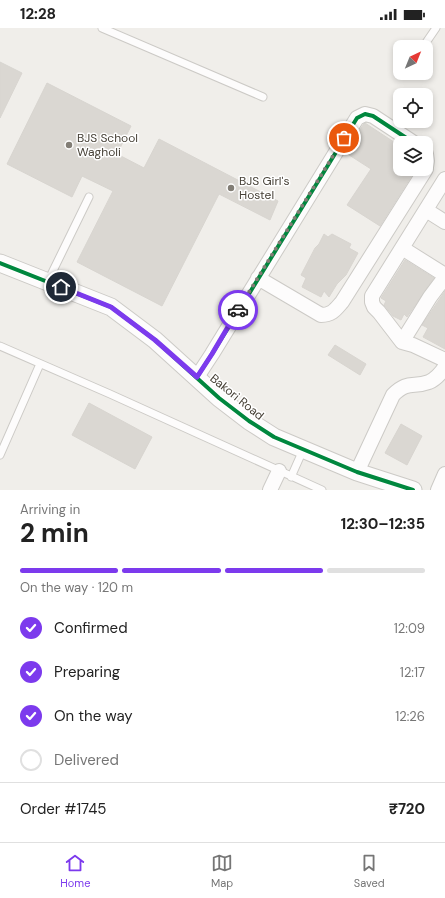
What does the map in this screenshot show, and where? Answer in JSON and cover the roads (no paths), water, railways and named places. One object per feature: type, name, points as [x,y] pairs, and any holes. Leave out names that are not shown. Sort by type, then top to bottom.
[{"type":"street","points":[[197,377],[357,118],[365,114],[373,116],[403,136]]},
{"type":"street","points":[[258,278],[321,315],[328,315],[342,302],[421,176]]},
{"type":"street","points":[[445,179],[372,296],[374,307],[402,342],[413,345],[445,360]]},
{"type":"street","points":[[426,210],[445,222]]},
{"type":"street","points":[[402,248],[445,276],[402,342]]},
{"type":"street","name":"Bakori Road","points":[[0,263],[111,307],[155,340],[220,398],[249,421],[274,437],[357,472],[413,490]]},
{"type":"street","points":[[357,472],[393,395],[400,388],[429,382],[438,376],[445,367]]},
{"type":"street","points":[[270,490],[285,474]]},
{"type":"street","points":[[438,490],[445,474]]},
{"type":"lane","points":[[102,28],[263,97]]},
{"type":"lane","points":[[428,40],[436,28]]},
{"type":"lane","points":[[48,282],[89,198]]},
{"type":"lane","points":[[0,346],[322,490]]},
{"type":"lane","points":[[0,455],[40,364]]},
{"type":"lane","points":[[285,474],[303,450]]},
{"type":"place","name":"BJS School Wagholi","points":[[69,145]]},
{"type":"place","name":"BJS Girl's Hostel","points":[[231,188]]}]
